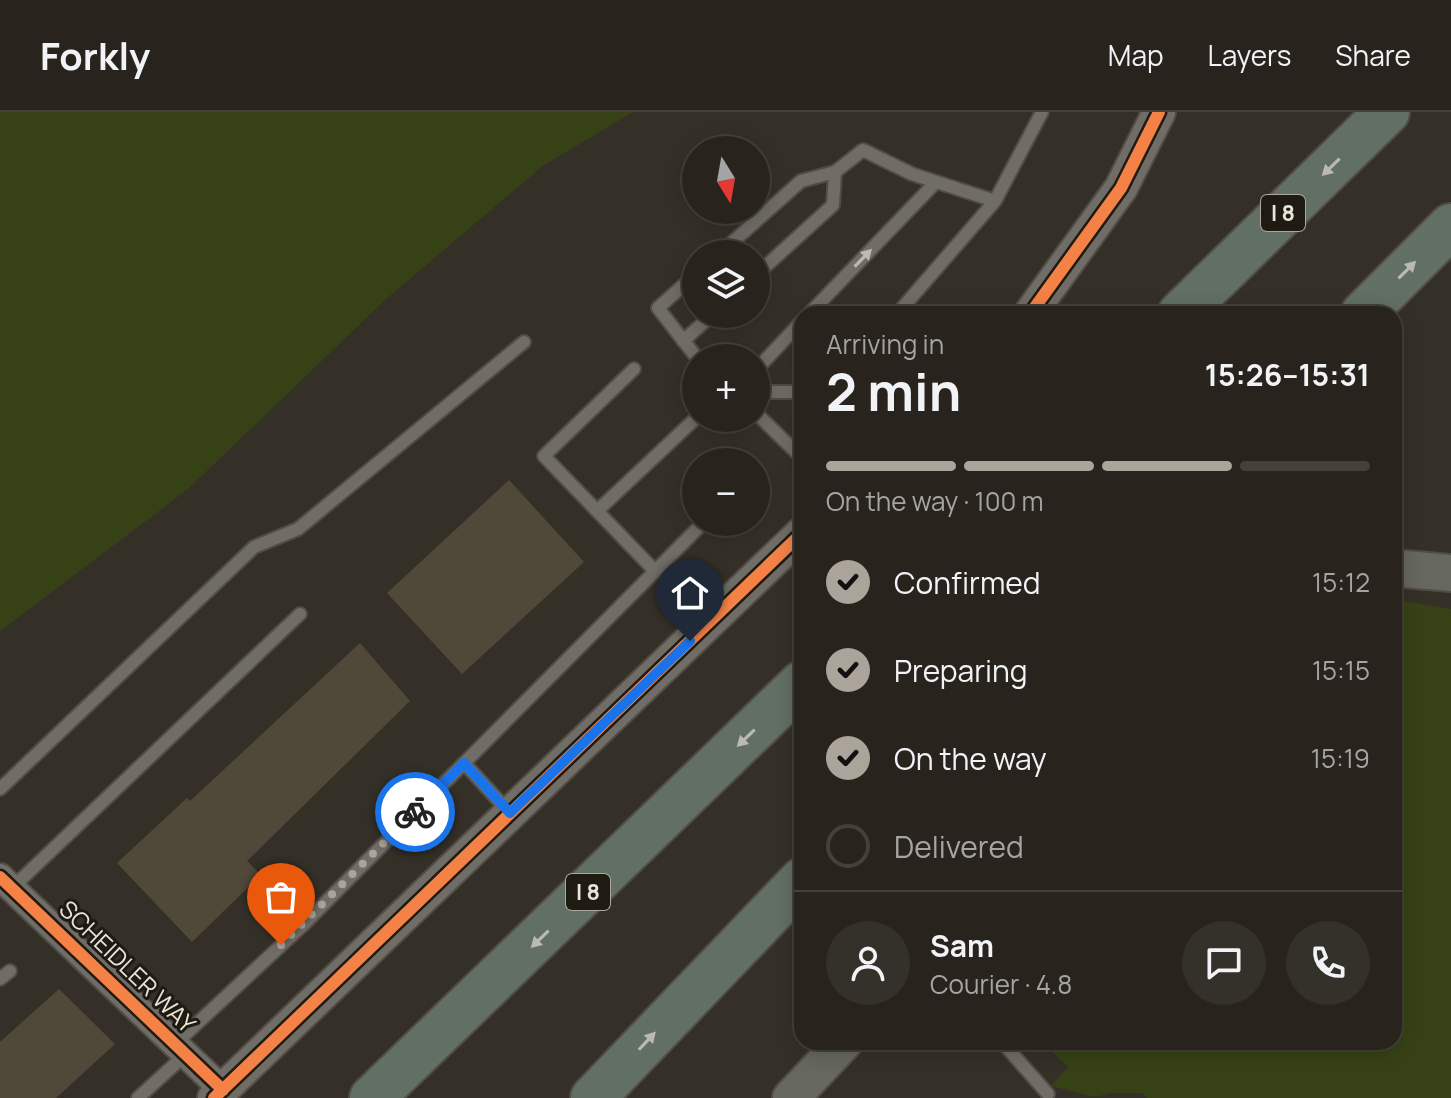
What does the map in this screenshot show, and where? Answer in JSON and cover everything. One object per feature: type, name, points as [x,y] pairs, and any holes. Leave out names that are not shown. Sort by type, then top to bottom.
[{"type":"highway","name":"I 8","points":[[1188,306],[1387,112]]},
{"type":"highway","points":[[1371,306],[1451,226]]},
{"type":"highway","name":"I 8","points":[[372,1098],[794,691]]},
{"type":"highway","points":[[593,1098],[794,888]]},
{"type":"main road","points":[[1402,569],[1451,573]]},
{"type":"main road","points":[[791,1098],[836,1050]]},
{"type":"street","points":[[1036,306],[1121,188],[1159,112]]},
{"type":"street","points":[[218,1094],[794,541]]},
{"type":"street","name":"SCHEIDLER WAY","points":[[6,883],[180,1049],[218,1094]]},
{"type":"lane","points":[[904,306],[995,201],[1042,112]]},
{"type":"lane","points":[[735,240],[801,181],[835,172],[863,150],[936,182],[995,201]]},
{"type":"lane","points":[[770,262],[833,205],[835,172]]},
{"type":"lane","points":[[817,306],[936,182]]},
{"type":"lane","points":[[682,287],[658,308],[685,344]]},
{"type":"lane","points":[[683,341],[697,328]]},
{"type":"lane","points":[[770,355],[794,330]]},
{"type":"lane","points":[[0,789],[254,547],[298,529],[524,342]]},
{"type":"lane","points":[[634,369],[544,456],[655,571]]},
{"type":"lane","points":[[770,392],[794,392]]},
{"type":"lane","points":[[770,427],[794,450]]},
{"type":"lane","points":[[597,511],[682,431]]},
{"type":"lane","points":[[138,1098],[180,1049],[690,536]]},
{"type":"lane","points":[[6,883],[300,614]]},
{"type":"lane","points":[[464,763],[510,813]]},
{"type":"lane","points":[[1009,1050],[1048,1094]]},
{"type":"green space","points":[[0,112],[633,112],[544,165],[386,299],[188,489],[0,631]]},
{"type":"green space","points":[[1402,601],[1451,609],[1451,1098],[1147,1098],[1142,1093],[1112,1093],[1095,1097],[1051,1086],[1068,1067],[1050,1050],[1402,1050]]},
{"type":"building","points":[[509,480],[584,562],[462,674],[387,593]]},
{"type":"building","points":[[360,643],[410,701],[247,861],[261,875],[192,942],[117,863],[187,798],[190,801]]},
{"type":"building","points":[[59,989],[115,1044],[56,1098],[0,1098],[0,1042]]},
{"type":"cycle path","points":[[1036,306],[1121,188],[1159,112]]},
{"type":"cycle path","points":[[214,1098],[794,541]]},
{"type":"cycle path","points":[[0,877],[223,1090]]},
{"type":"way so far","points":[[281,945],[415,812]]},
{"type":"route","points":[[415,812],[464,763],[510,813],[690,641]]}]
